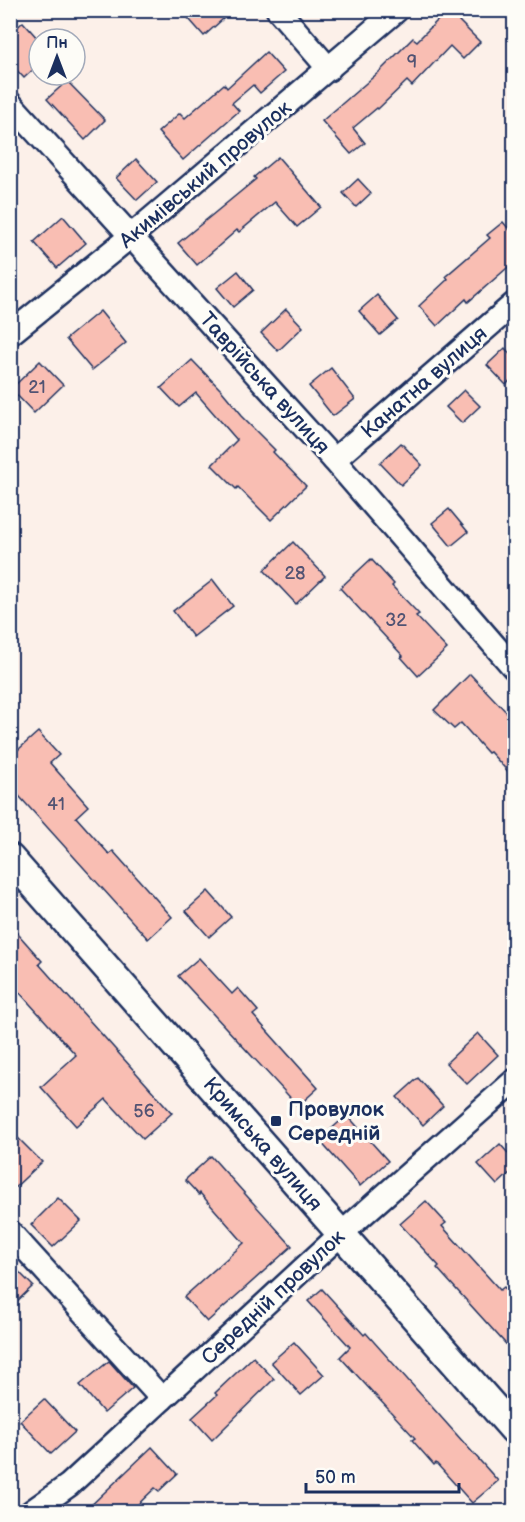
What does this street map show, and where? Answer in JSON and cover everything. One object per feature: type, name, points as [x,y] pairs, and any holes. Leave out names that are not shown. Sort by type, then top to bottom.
[{"type":"street","points":[[278,10],[329,69]]},
{"type":"street","name":"Акимівський провулок","points":[[10,334],[131,236],[397,10]]},
{"type":"street","name":"Таврійська вулиця","points":[[10,103],[334,460],[514,668]]},
{"type":"street","name":"Канатна вулиця","points":[[334,460],[514,304]]},
{"type":"street","name":"Кримська вулиця","points":[[10,858],[514,1430]]},
{"type":"street","name":"Середній провулок","points":[[32,1512],[69,1485],[342,1233],[514,1081]]},
{"type":"street","points":[[10,1232],[162,1399]]},
{"type":"building","points":[[181,10],[233,10],[204,36]]},
{"type":"building","points":[[448,10],[480,42],[463,59],[450,46],[412,86],[407,81],[378,109],[353,128],[365,143],[351,154],[322,121],[379,72],[413,38],[417,41]]},
{"type":"building","points":[[23,22],[27,27],[27,75],[24,78],[10,63],[10,34]]},
{"type":"building","points":[[266,52],[284,72],[260,93],[253,85],[232,103],[239,111],[183,160],[158,132],[180,113],[185,118],[224,84],[227,88]]},
{"type":"building","points":[[60,87],[73,87],[105,120],[85,140],[47,99]]},
{"type":"building","points":[[278,157],[321,207],[297,227],[275,202],[239,232],[237,230],[197,265],[178,243],[256,179],[254,177]]},
{"type":"building","points":[[136,159],[157,182],[137,200],[116,178]]},
{"type":"building","points":[[358,179],[371,193],[356,207],[343,193]]},
{"type":"building","points":[[63,216],[86,243],[57,268],[34,242]]},
{"type":"building","points":[[503,222],[514,235],[514,262],[468,302],[466,299],[437,326],[419,306],[448,279],[446,276],[490,238],[487,235]]},
{"type":"building","points":[[238,271],[253,290],[233,307],[217,288]]},
{"type":"building","points":[[377,295],[398,320],[380,335],[359,311]]},
{"type":"building","points":[[286,309],[303,327],[278,351],[261,333]]},
{"type":"building","points":[[100,311],[126,343],[92,370],[66,339]]},
{"type":"building","points":[[505,348],[514,359],[514,376],[506,385],[487,365]]},
{"type":"building","points":[[192,360],[306,486],[271,520],[212,465],[237,440],[196,393],[179,407],[161,388]]},
{"type":"building","points":[[40,361],[63,385],[34,413],[11,389]]},
{"type":"building","points":[[331,368],[355,399],[333,416],[309,386]]},
{"type":"building","points":[[464,390],[480,406],[462,423],[446,407]]},
{"type":"building","points":[[401,443],[422,465],[401,485],[380,463]]},
{"type":"building","points":[[449,509],[468,532],[451,546],[432,523]]},
{"type":"building","points":[[293,542],[325,576],[296,604],[264,570]]},
{"type":"building","points":[[371,559],[394,584],[392,586],[419,614],[416,616],[447,649],[418,676],[401,657],[403,656],[340,588]]},
{"type":"building","points":[[213,580],[233,606],[193,637],[173,611]]},
{"type":"building","points":[[470,674],[514,720],[514,778],[461,723],[454,729],[434,710]]},
{"type":"building","points":[[38,732],[59,755],[50,763],[88,806],[76,817],[109,854],[113,851],[172,917],[148,939],[10,786],[10,757]]},
{"type":"building","points":[[208,891],[231,917],[209,937],[186,911]]},
{"type":"building","points":[[10,925],[42,961],[39,964],[172,1113],[143,1139],[106,1099],[76,1126],[41,1087],[76,1055],[10,982]]},
{"type":"building","points":[[199,958],[232,994],[238,988],[258,1011],[253,1015],[318,1088],[298,1106],[178,976]]},
{"type":"building","points":[[478,1033],[498,1055],[467,1084],[446,1063]]},
{"type":"building","points":[[418,1078],[443,1106],[423,1125],[397,1097]]},
{"type":"building","points":[[347,1115],[388,1161],[360,1186],[319,1140]]},
{"type":"building","points":[[10,1130],[42,1162],[10,1192]]},
{"type":"building","points":[[500,1144],[514,1160],[514,1169],[497,1185],[478,1164]]},
{"type":"building","points":[[211,1156],[292,1246],[207,1322],[184,1297],[244,1243],[200,1193],[199,1195],[185,1180]]},
{"type":"building","points":[[58,1198],[81,1221],[53,1247],[31,1225]]},
{"type":"building","points":[[426,1201],[446,1223],[442,1226],[500,1290],[504,1287],[514,1299],[514,1353],[400,1224]]},
{"type":"building","points":[[10,1263],[33,1286],[10,1308]]},
{"type":"building","points":[[322,1289],[364,1335],[366,1333],[498,1481],[472,1503],[436,1463],[434,1465],[412,1440],[415,1438],[340,1357],[350,1347],[308,1301]]},
{"type":"building","points":[[294,1342],[324,1375],[301,1395],[271,1362]]},
{"type":"building","points":[[253,1357],[274,1379],[212,1440],[192,1418]]},
{"type":"building","points":[[109,1361],[133,1388],[104,1413],[80,1385]]},
{"type":"building","points":[[44,1399],[75,1432],[51,1454],[20,1421]]},
{"type":"building","points":[[152,1447],[177,1474],[159,1491],[155,1488],[130,1512],[84,1512]]},
{"type":"place","name":"Провулок Середній","points":[[276,1121]]}]
